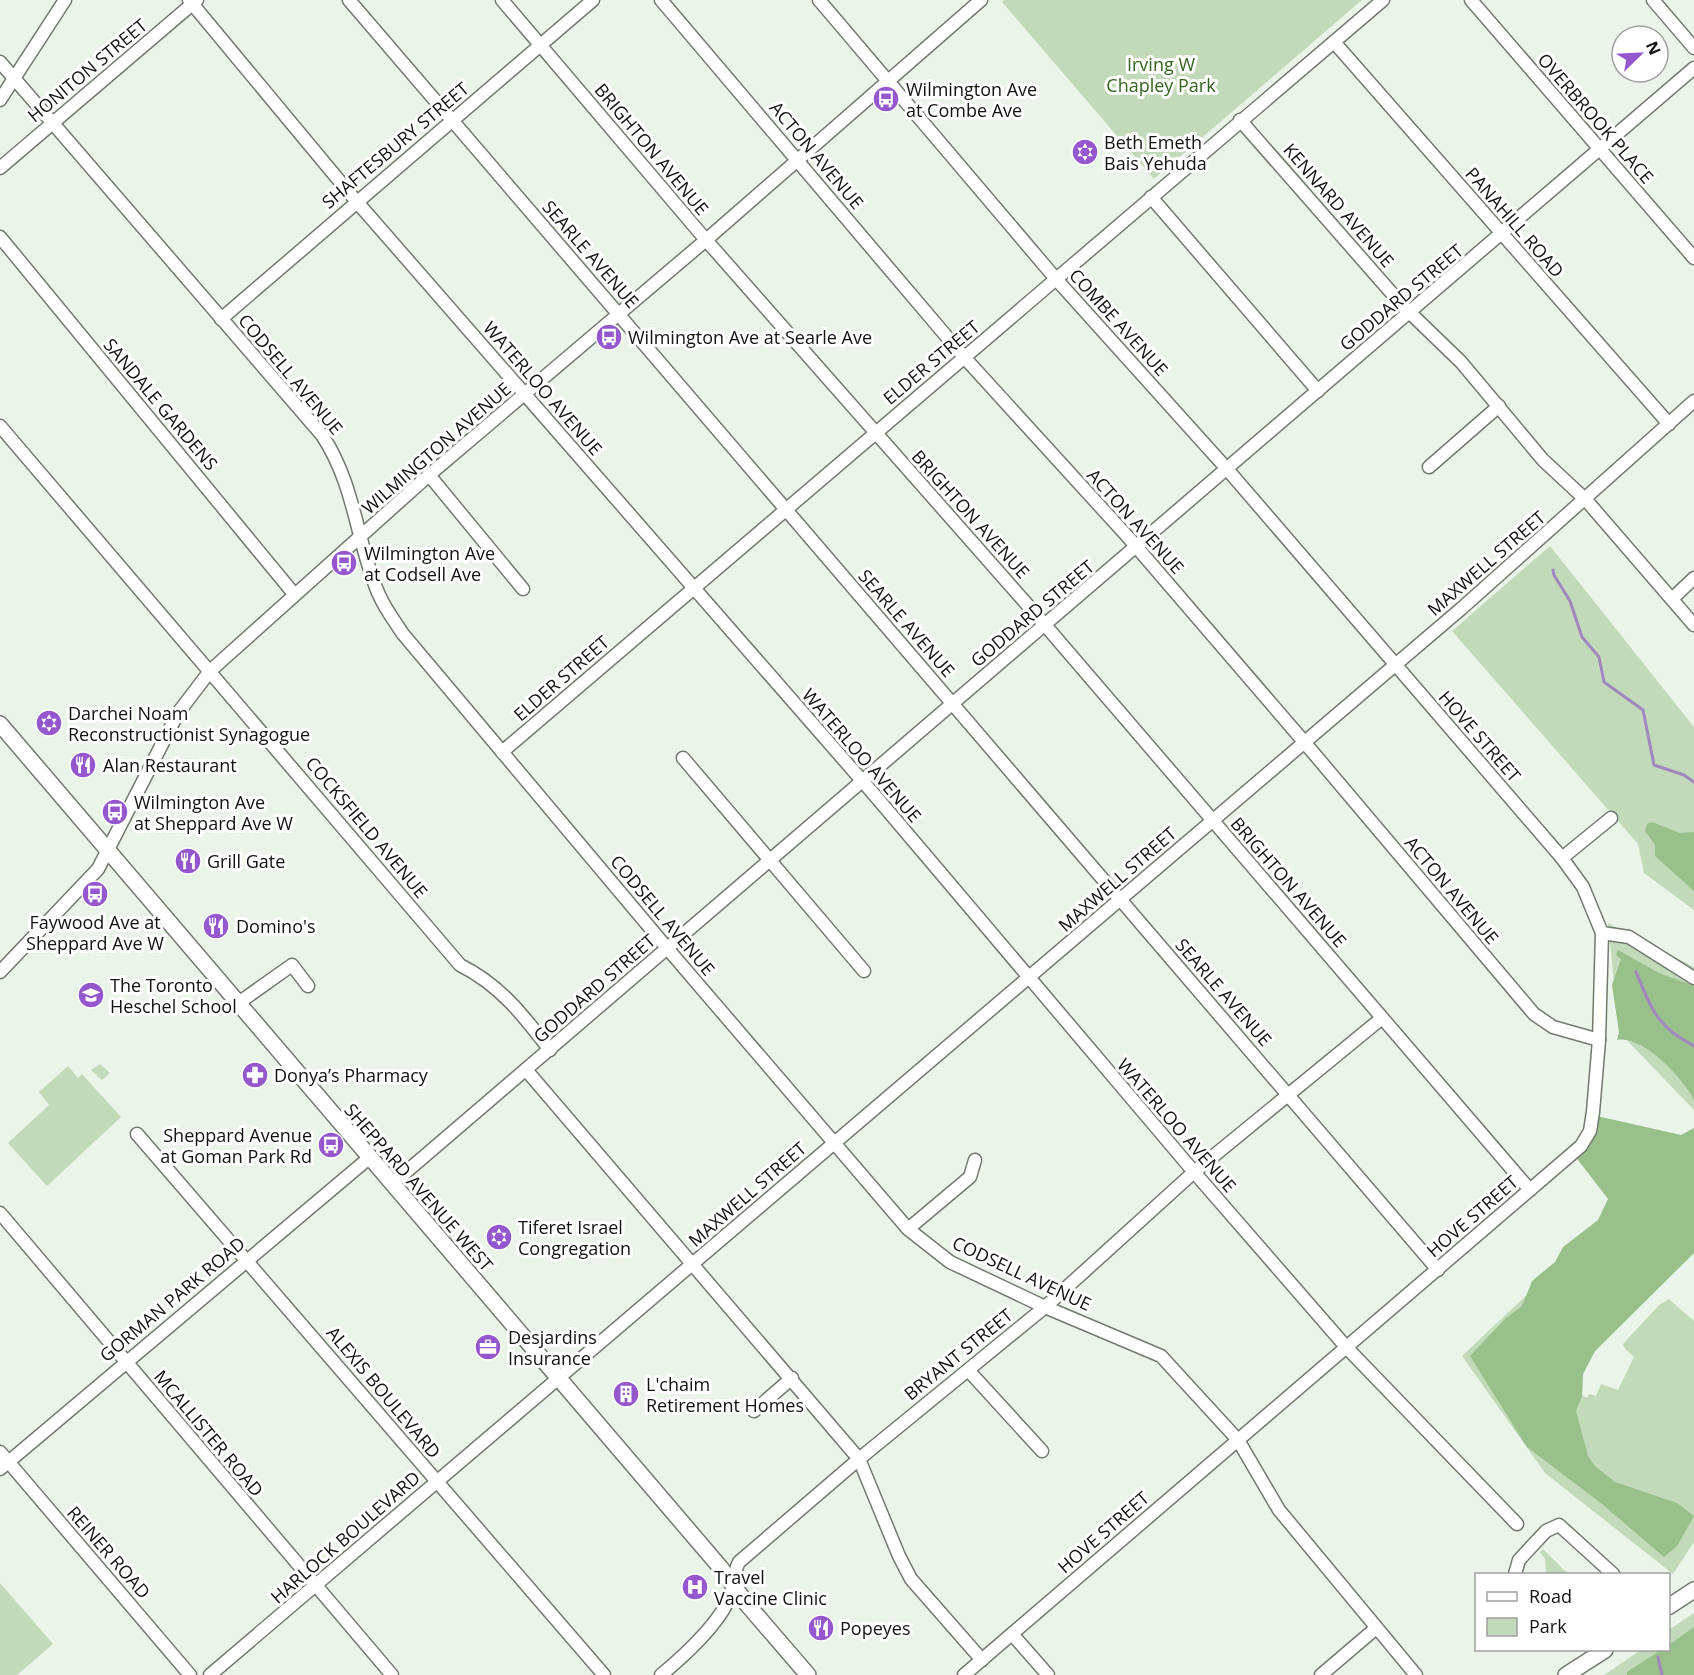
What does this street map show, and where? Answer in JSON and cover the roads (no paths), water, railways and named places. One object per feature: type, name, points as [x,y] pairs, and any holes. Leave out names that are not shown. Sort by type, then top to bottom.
[{"type":"main road","name":"SHEPPARD AVENUE WEST","points":[[0,724],[808,1675]]},
{"type":"main road","points":[[1670,1606],[1694,1590]]},
{"type":"main road","points":[[1566,1675],[1603,1651]]},
{"type":"street","points":[[0,100],[65,0]]},
{"type":"street","name":"SEARLE AVENUE","points":[[349,0],[1438,1270]]},
{"type":"street","name":"BRIGHTON AVENUE","points":[[502,0],[706,240],[1045,625],[1530,1190]]},
{"type":"street","name":"SHAFTESBURY STREET","points":[[221,319],[593,0]]},
{"type":"street","name":"ACTON AVENUE","points":[[661,0],[964,357],[1137,548],[1534,1014],[1554,1027],[1599,1040]]},
{"type":"street","name":"COMBE AVENUE","points":[[819,0],[1056,279],[1227,469],[1395,665]]},
{"type":"street","name":"ELDER STREET","points":[[502,752],[785,508],[1383,0]]},
{"type":"street","name":"OVERBROOK PLACE","points":[[1471,0],[1694,258]]},
{"type":"street","points":[[1653,0],[1694,48]]},
{"type":"street","name":"HONITON STREET","points":[[0,168],[193,1]]},
{"type":"street","name":"WATERLOO AVENUE","points":[[193,1],[357,202],[692,589],[863,782],[1027,978],[1347,1348],[1517,1524]]},
{"type":"street","name":"WILMINGTON AVENUE","points":[[0,972],[98,869],[178,713],[210,671],[429,475],[706,240],[979,1]]},
{"type":"street","name":"PANAHILL ROAD","points":[[1334,42],[1588,336],[1669,424]]},
{"type":"street","name":"CODSELL AVENUE","points":[[0,62],[322,435],[337,458],[348,485],[359,537],[374,584],[403,634],[667,948],[909,1229],[950,1262],[1161,1356],[1238,1440],[1279,1510],[1416,1675]]},
{"type":"street","name":"GODDARD STREET","points":[[392,1184],[527,1071],[667,948],[1694,69]]},
{"type":"street","name":"KENNARD AVENUE","points":[[1240,120],[1410,313],[1447,347],[1543,460],[1586,500],[1694,625]]},
{"type":"street","points":[[1151,196],[1317,391]]},
{"type":"street","name":"SANDALE GARDENS","points":[[0,237],[294,594]]},
{"type":"street","name":"MAXWELL STREET","points":[[558,1378],[695,1264],[833,1142],[1305,743],[1586,500],[1694,401]]},
{"type":"street","points":[[1429,467],[1499,406]]},
{"type":"street","name":"COCKSFIELD AVENUE","points":[[0,426],[460,965],[483,976],[513,1002],[550,1050]]},
{"type":"street","points":[[429,475],[523,589]]},
{"type":"street","points":[[1672,599],[1694,578]]},
{"type":"street","name":"HOVE STREET","points":[[964,1675],[1581,1146],[1590,1131],[1599,1040],[1602,933],[1596,912],[1583,887],[1563,858],[1395,665]]},
{"type":"street","points":[[682,758],[864,971]]},
{"type":"street","points":[[1563,858],[1611,818]]},
{"type":"street","points":[[1602,933],[1629,937],[1694,978]]},
{"type":"street","points":[[237,1004],[292,965],[308,987]]},
{"type":"street","name":"BRYANT STREET","points":[[662,1675],[682,1657],[726,1605],[739,1563],[859,1459],[1045,1306],[1194,1172],[1382,1018]]},
{"type":"street","points":[[527,1071],[695,1264],[859,1459],[899,1556],[911,1579],[982,1660]]},
{"type":"street","name":"ALEXIS BOULEVARD","points":[[137,1134],[247,1258],[604,1675]]},
{"type":"street","name":"GORMAN PARK ROAD","points":[[3,1461],[369,1158]]},
{"type":"street","points":[[909,1229],[970,1177],[975,1160]]},
{"type":"street","name":"MCALLISTER ROAD","points":[[0,1213],[392,1675]]},
{"type":"street","points":[[968,1370],[1042,1451]]},
{"type":"street","name":"HARLOCK BOULEVARD","points":[[210,1675],[558,1378]]},
{"type":"street","points":[[754,1411],[792,1378]]},
{"type":"street","name":"REINER ROAD","points":[[3,1461],[190,1675]]},
{"type":"street","points":[[1516,1573],[1519,1560],[1546,1531],[1559,1525],[1611,1573]]},
{"type":"street","points":[[1321,1675],[1376,1629]]},
{"type":"street","points":[[1012,1634],[1048,1675]]},
{"type":"waterway","points":[[1553,570],[1570,601],[1582,637],[1599,657],[1604,682],[1643,710],[1654,765],[1684,775],[1694,782]]},
{"type":"waterway","points":[[1636,972],[1651,1007],[1663,1024],[1681,1039],[1694,1046]]},
{"type":"waterway","points":[[1658,1657],[1662,1675]]},
{"type":"place","name":"Wilmington Ave at Combe Ave","points":[[886,99]]},
{"type":"place","name":"Beth Emeth Bais Yehuda","points":[[1085,152]]},
{"type":"place","name":"Wilmington Ave at Searle Ave","points":[[609,337]]},
{"type":"place","name":"Wilmington Ave at Codsell Ave","points":[[344,563]]},
{"type":"place","name":"Darchei Noam Reconstructionist Synagogue","points":[[49,723]]},
{"type":"place","name":"Alan Restaurant","points":[[83,765]]},
{"type":"place","name":"Wilmington Ave at Sheppard Ave W","points":[[115,812]]},
{"type":"place","name":"Grill Gate","points":[[188,861]]},
{"type":"place","name":"Faywood Ave at Sheppard Ave W","points":[[95,894]]},
{"type":"place","name":"Domino's","points":[[216,926]]},
{"type":"place","name":"The Toronto Heschel School","points":[[91,995]]},
{"type":"place","name":"Donya’s Pharmacy","points":[[255,1075]]},
{"type":"place","name":"Sheppard Avenue at Goman Park Rd","points":[[331,1145]]},
{"type":"place","name":"Tiferet Israel Congregation","points":[[499,1237]]},
{"type":"place","name":"Desjardins Insurance","points":[[488,1347]]},
{"type":"place","name":"L'chaim Retirement Homes","points":[[626,1394]]},
{"type":"place","name":"Travel Vaccine Clinic","points":[[695,1587]]},
{"type":"place","name":"Popeyes","points":[[821,1628]]},
{"type":"park label","name":"Irving W Chapley Park","points":[[1161,74]]}]
